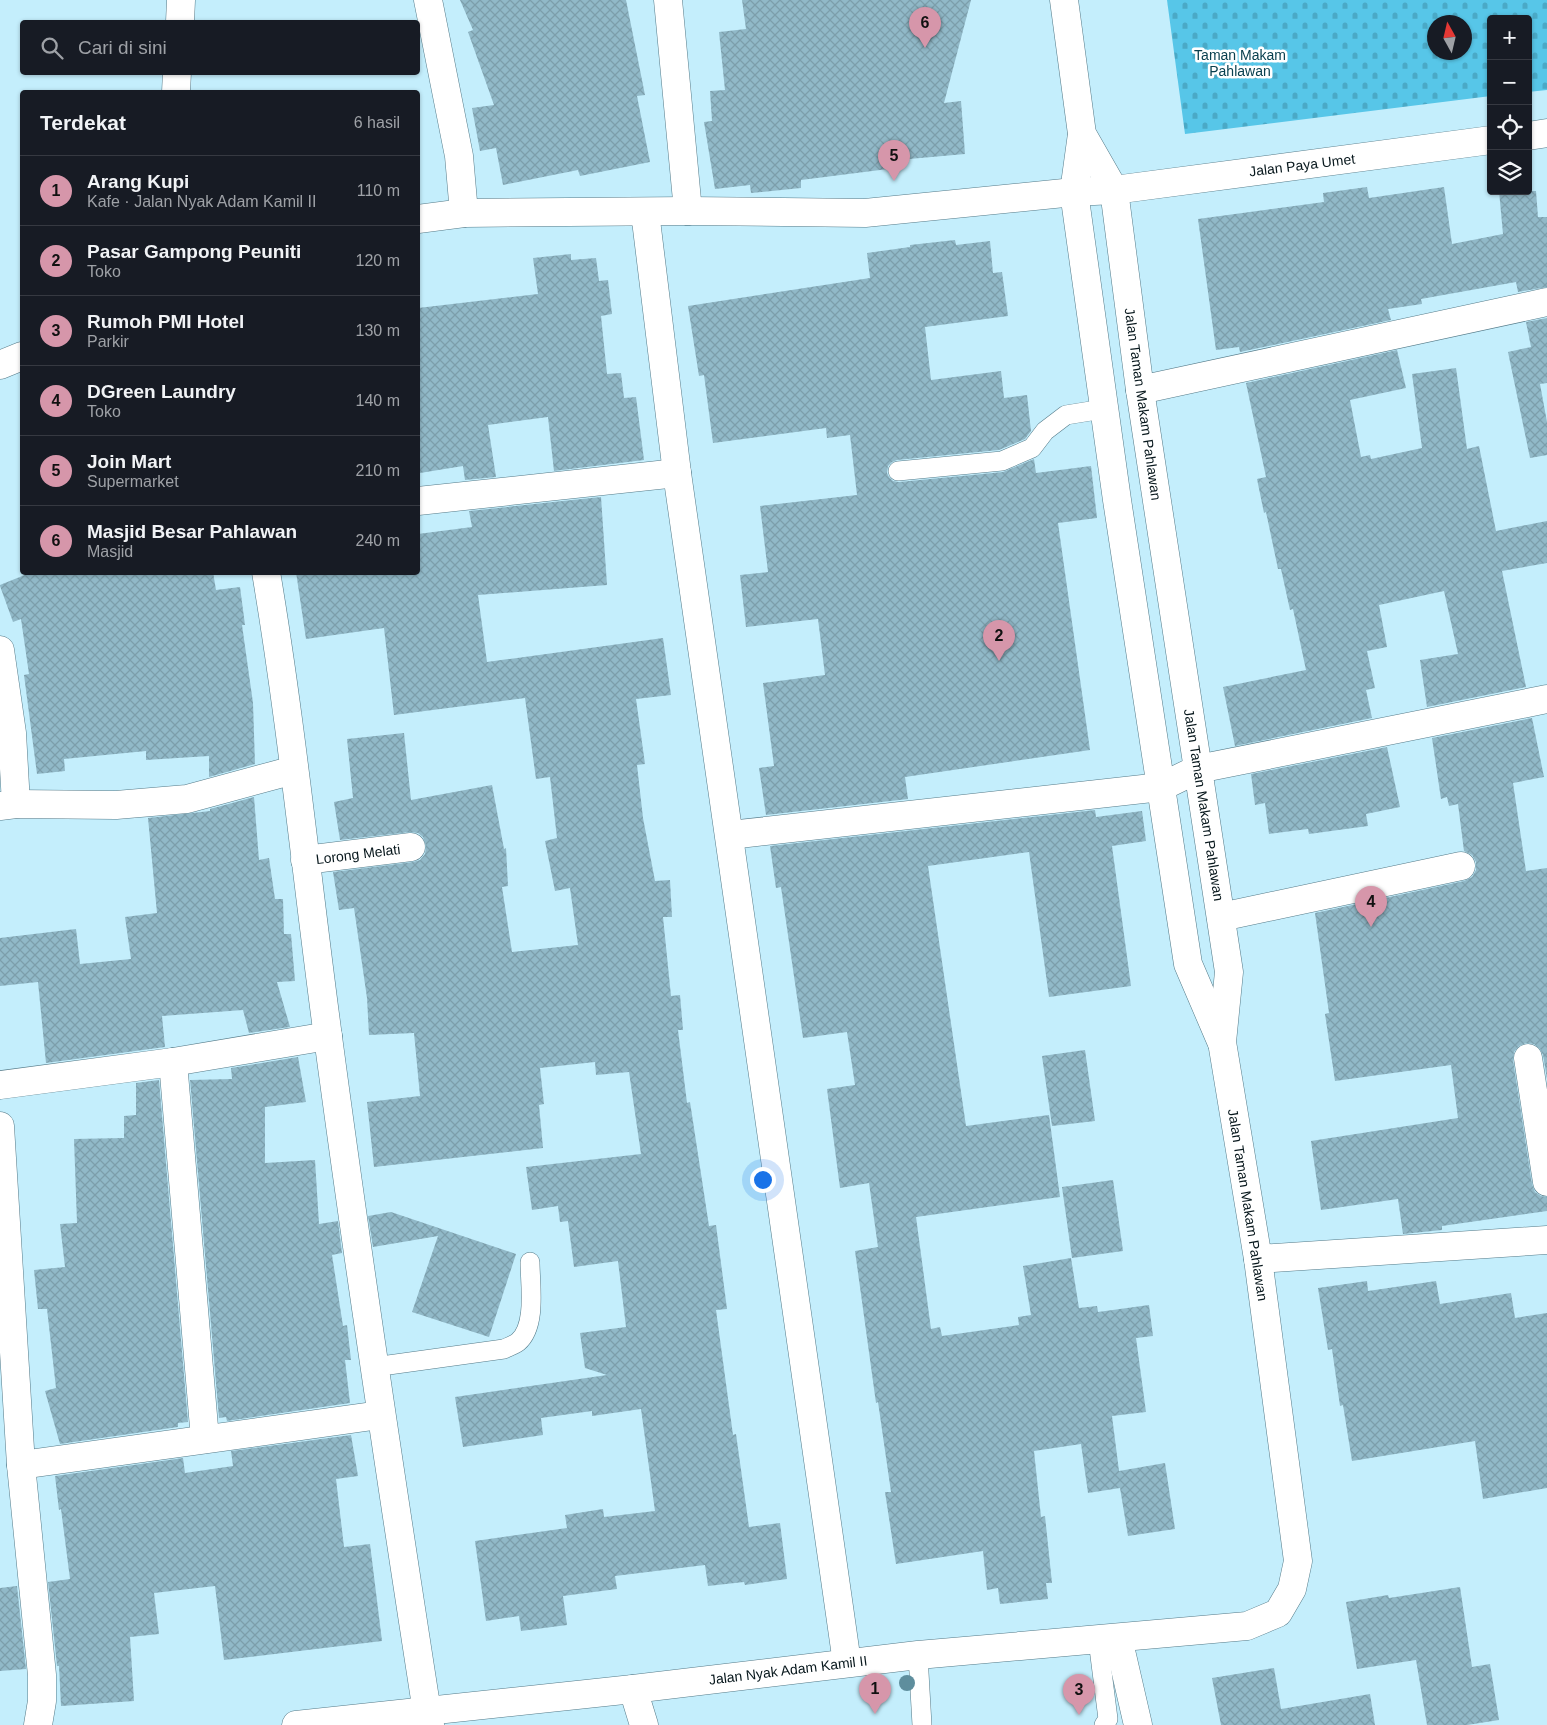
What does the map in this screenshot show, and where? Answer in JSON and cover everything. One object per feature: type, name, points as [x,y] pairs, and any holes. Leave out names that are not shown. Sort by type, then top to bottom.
[{"type":"street","points":[[180,20],[181,0]]},
{"type":"street","points":[[428,0],[459,156],[464,213]]},
{"type":"street","points":[[668,0],[688,211]]},
{"type":"street","name":"Jalan Taman Makam Pahlawan","points":[[1064,0],[1082,134],[1114,190],[1140,390],[1229,972],[1222,1042],[1258,1258],[1298,1561],[1292,1589],[1278,1613]]},
{"type":"street","points":[[176,90],[177,75]]},
{"type":"street","points":[[1532,135],[1547,133]]},
{"type":"street","points":[[1082,134],[1074,192],[1116,500],[1188,964],[1222,1042]]},
{"type":"street","name":"Jalan Paya Umet","points":[[420,219],[464,213],[688,211],[865,213],[1074,192],[1114,190],[1487,141]]},
{"type":"street","points":[[645,212],[677,473],[847,1663]]},
{"type":"street","points":[[1140,390],[1547,302]]},
{"type":"street","points":[[0,365],[20,357]]},
{"type":"street","points":[[420,501],[677,473]]},
{"type":"street","points":[[1116,500],[1157,496]]},
{"type":"street","points":[[266,575],[279,650],[328,1036],[380,1415],[429,1718]]},
{"type":"street","points":[[0,650],[12,733],[8,805],[116,805],[188,798],[294,770]]},
{"type":"street","points":[[730,835],[1161,787],[1198,769],[1547,699]]},
{"type":"street","name":"Lorong Melati","points":[[305,860],[411,847]]},
{"type":"street","points":[[1221,917],[1461,866]]},
{"type":"street","points":[[0,1086],[173,1062],[328,1036]]},
{"type":"street","points":[[1528,1058],[1547,1182]]},
{"type":"street","points":[[173,1062],[205,1439]]},
{"type":"street","points":[[0,1126],[8,1392],[21,1465],[42,1675],[42,1701],[38,1725]]},
{"type":"street","points":[[1258,1258],[1547,1240]]},
{"type":"street","points":[[21,1465],[380,1415]]},
{"type":"street","name":"Jalan Nyak Adam Kamil II","points":[[296,1725],[429,1718],[633,1689],[918,1655],[1247,1626],[1278,1613]]},
{"type":"street","points":[[1108,1639],[1138,1725]]},
{"type":"street","points":[[633,1689],[644,1725]]},
{"type":"lane","points":[[898,471],[1002,461],[1032,448],[1045,431],[1066,416],[1103,409]]},
{"type":"lane","points":[[374,1367],[504,1349],[518,1342],[526,1329],[531,1314],[530,1262]]},
{"type":"lane","points":[[1104,1725],[1108,1720],[1108,1639]]},
{"type":"lane","points":[[918,1655],[922,1725]]},
{"type":"green space","name":"Taman Makam Pahlawan","points":[[1167,0],[1547,0],[1547,90],[1532,92],[1532,15],[1487,15],[1487,96],[1185,134]]},
{"type":"building","points":[[460,0],[626,0],[645,95],[637,96],[650,162],[580,176],[578,170],[503,185],[496,148],[480,151],[472,108],[494,105],[468,32],[473,30]]},
{"type":"building","points":[[742,0],[971,0],[944,103],[961,101],[965,154],[887,161],[888,169],[801,180],[801,188],[751,193],[750,185],[715,189],[704,122],[712,121],[710,91],[725,90],[719,32],[746,29]]},
{"type":"building","points":[[1367,187],[1369,198],[1444,187],[1452,244],[1503,234],[1499,195],[1532,195],[1532,191],[1536,191],[1538,217],[1547,217],[1547,287],[1518,292],[1516,282],[1421,299],[1422,304],[1388,309],[1391,320],[1240,352],[1239,347],[1216,350],[1198,219],[1324,202],[1323,193]]},
{"type":"building","points":[[955,240],[956,245],[990,241],[993,273],[1002,272],[1008,316],[925,327],[931,380],[1001,371],[1004,398],[1027,395],[1031,431],[1025,439],[999,450],[897,460],[888,466],[887,473],[893,481],[899,482],[1003,472],[1034,459],[1036,473],[1091,466],[1097,518],[1058,523],[1090,750],[905,777],[908,799],[766,815],[759,768],[774,766],[763,683],[825,675],[818,619],[746,627],[740,575],[768,572],[760,506],[857,495],[850,435],[827,438],[826,428],[713,443],[704,375],[699,376],[688,306],[870,278],[867,253],[910,247],[910,245]]},
{"type":"building","points":[[571,254],[571,260],[596,258],[599,281],[608,280],[612,314],[601,316],[607,374],[621,373],[624,398],[636,397],[644,460],[554,471],[548,417],[488,425],[496,477],[465,480],[463,466],[420,473],[420,308],[538,294],[533,258]]},
{"type":"building","points":[[1547,318],[1547,383],[1540,384],[1547,422],[1547,455],[1530,458],[1508,352],[1531,347],[1526,322]]},
{"type":"building","points":[[1397,350],[1406,388],[1350,400],[1361,457],[1370,455],[1371,459],[1422,448],[1412,374],[1456,368],[1467,449],[1479,446],[1496,531],[1547,521],[1547,563],[1502,571],[1526,687],[1427,707],[1420,660],[1458,654],[1444,591],[1379,605],[1387,647],[1367,651],[1375,688],[1366,690],[1372,718],[1235,746],[1223,687],[1306,670],[1293,609],[1290,610],[1281,569],[1278,569],[1266,512],[1264,513],[1257,479],[1266,477],[1246,383]]},
{"type":"building","points":[[601,497],[607,585],[478,595],[487,662],[663,638],[671,695],[636,699],[645,764],[637,765],[643,818],[655,881],[670,880],[672,917],[663,917],[671,996],[680,995],[683,1030],[678,1030],[687,1103],[690,1102],[709,1226],[716,1225],[727,1309],[716,1310],[733,1435],[736,1434],[749,1527],[780,1523],[787,1579],[745,1585],[744,1582],[708,1586],[705,1565],[615,1576],[617,1589],[563,1596],[567,1625],[521,1631],[519,1616],[486,1621],[475,1541],[567,1528],[565,1515],[603,1509],[604,1517],[655,1511],[641,1409],[592,1416],[592,1411],[541,1418],[543,1435],[463,1447],[455,1397],[607,1375],[585,1368],[580,1333],[626,1327],[618,1261],[574,1267],[568,1221],[560,1222],[558,1206],[532,1210],[526,1167],[641,1154],[629,1072],[596,1075],[595,1062],[540,1068],[544,1104],[539,1105],[543,1148],[374,1167],[367,1102],[420,1096],[414,1033],[369,1035],[367,998],[354,908],[339,910],[333,872],[413,862],[420,860],[425,854],[426,846],[423,837],[418,833],[410,832],[340,840],[334,802],[353,798],[347,739],[404,733],[411,800],[492,785],[504,849],[506,848],[508,886],[502,887],[512,952],[578,945],[570,888],[555,891],[545,841],[557,838],[550,777],[536,779],[525,698],[394,715],[384,628],[306,639],[296,575],[420,575],[420,534],[472,527],[469,511]]},
{"type":"building","points":[[25,575],[214,575],[216,590],[240,587],[245,625],[242,625],[253,703],[255,764],[209,777],[209,756],[146,760],[146,751],[64,759],[65,771],[37,774],[24,675],[29,674],[21,619],[13,622],[0,585]]},
{"type":"building","points":[[1532,718],[1544,777],[1513,783],[1526,871],[1547,868],[1547,1079],[1543,1055],[1534,1044],[1526,1043],[1519,1046],[1514,1052],[1513,1060],[1532,1184],[1535,1192],[1547,1197],[1547,1211],[1442,1226],[1442,1230],[1403,1234],[1398,1199],[1321,1210],[1311,1141],[1458,1118],[1451,1065],[1335,1081],[1325,1014],[1329,1013],[1315,913],[1464,881],[1472,877],[1476,870],[1476,862],[1472,855],[1464,851],[1458,804],[1449,806],[1447,797],[1441,799],[1432,738]]},
{"type":"building","points":[[1387,747],[1400,807],[1366,814],[1368,826],[1309,834],[1308,829],[1269,834],[1265,803],[1255,805],[1251,774]]},
{"type":"building","points":[[254,797],[259,860],[269,858],[275,899],[283,899],[284,934],[291,934],[295,981],[277,982],[290,1027],[249,1033],[243,1010],[162,1016],[165,1047],[46,1063],[38,982],[0,986],[0,938],[76,929],[80,964],[131,959],[125,917],[157,913],[148,818],[210,811],[210,809]]},
{"type":"building","points":[[1095,810],[1096,817],[1142,811],[1146,841],[1112,846],[1131,986],[1049,997],[1029,852],[928,866],[966,1126],[1049,1115],[1060,1197],[916,1217],[931,1329],[940,1327],[942,1336],[1019,1325],[1018,1317],[1031,1315],[1023,1266],[1071,1258],[1079,1308],[1097,1306],[1098,1312],[1149,1305],[1153,1336],[1136,1338],[1146,1412],[1112,1416],[1119,1471],[1165,1463],[1175,1529],[1128,1536],[1120,1488],[1088,1493],[1081,1444],[1034,1451],[1041,1517],[1045,1516],[1052,1583],[1046,1583],[1048,1599],[1000,1604],[998,1588],[987,1590],[983,1551],[896,1564],[885,1492],[891,1492],[878,1402],[876,1403],[855,1251],[878,1247],[869,1183],[840,1188],[827,1089],[855,1085],[847,1032],[803,1038],[781,887],[776,888],[770,846]]},
{"type":"building","points":[[1085,1050],[1095,1121],[1052,1126],[1042,1056]]},
{"type":"building","points":[[298,1057],[306,1102],[265,1107],[265,1163],[315,1160],[319,1224],[338,1221],[342,1253],[332,1255],[343,1326],[347,1325],[351,1360],[345,1360],[350,1403],[227,1421],[226,1417],[219,1418],[190,1080],[232,1079],[231,1068]]},
{"type":"building","points":[[159,1080],[188,1422],[178,1423],[178,1427],[60,1444],[45,1391],[56,1388],[47,1309],[38,1309],[34,1270],[65,1267],[60,1224],[77,1223],[74,1139],[124,1138],[124,1116],[136,1115],[136,1083]]},
{"type":"building","points":[[1113,1180],[1123,1251],[1072,1258],[1062,1187]]},
{"type":"building","points":[[391,1212],[516,1254],[489,1337],[412,1312],[438,1236],[373,1247],[368,1216]]},
{"type":"building","points":[[1367,1281],[1368,1291],[1436,1281],[1440,1304],[1511,1293],[1515,1318],[1547,1313],[1547,1488],[1483,1499],[1475,1441],[1352,1461],[1343,1405],[1340,1406],[1332,1349],[1328,1350],[1318,1288]]},
{"type":"building","points":[[351,1435],[358,1476],[336,1479],[344,1547],[370,1544],[382,1641],[224,1660],[215,1586],[154,1593],[159,1634],[130,1637],[134,1701],[61,1706],[59,1666],[57,1666],[48,1582],[70,1579],[55,1476],[183,1458],[185,1473],[233,1466],[231,1451]]},
{"type":"building","points":[[17,1586],[26,1669],[0,1671],[0,1588]]},
{"type":"building","points":[[1460,1587],[1472,1667],[1490,1664],[1499,1720],[1467,1725],[1427,1725],[1416,1660],[1357,1669],[1346,1602],[1388,1595],[1389,1598]]},
{"type":"building","points":[[1274,1668],[1281,1709],[1370,1694],[1375,1725],[1221,1725],[1212,1678]]},
{"type":"place","name":"Masjid Besar Pahlawan","points":[[925,48]]},
{"type":"place","name":"Join Mart","points":[[894,181]]},
{"type":"place","name":"Pasar Gampong Peuniti","points":[[999,661]]},
{"type":"place","name":"DGreen Laundry","points":[[1371,927]]},
{"type":"place","name":"Arang Kupi","points":[[875,1714]]},
{"type":"place","name":"Rumoh PMI Hotel","points":[[1079,1715]]}]
